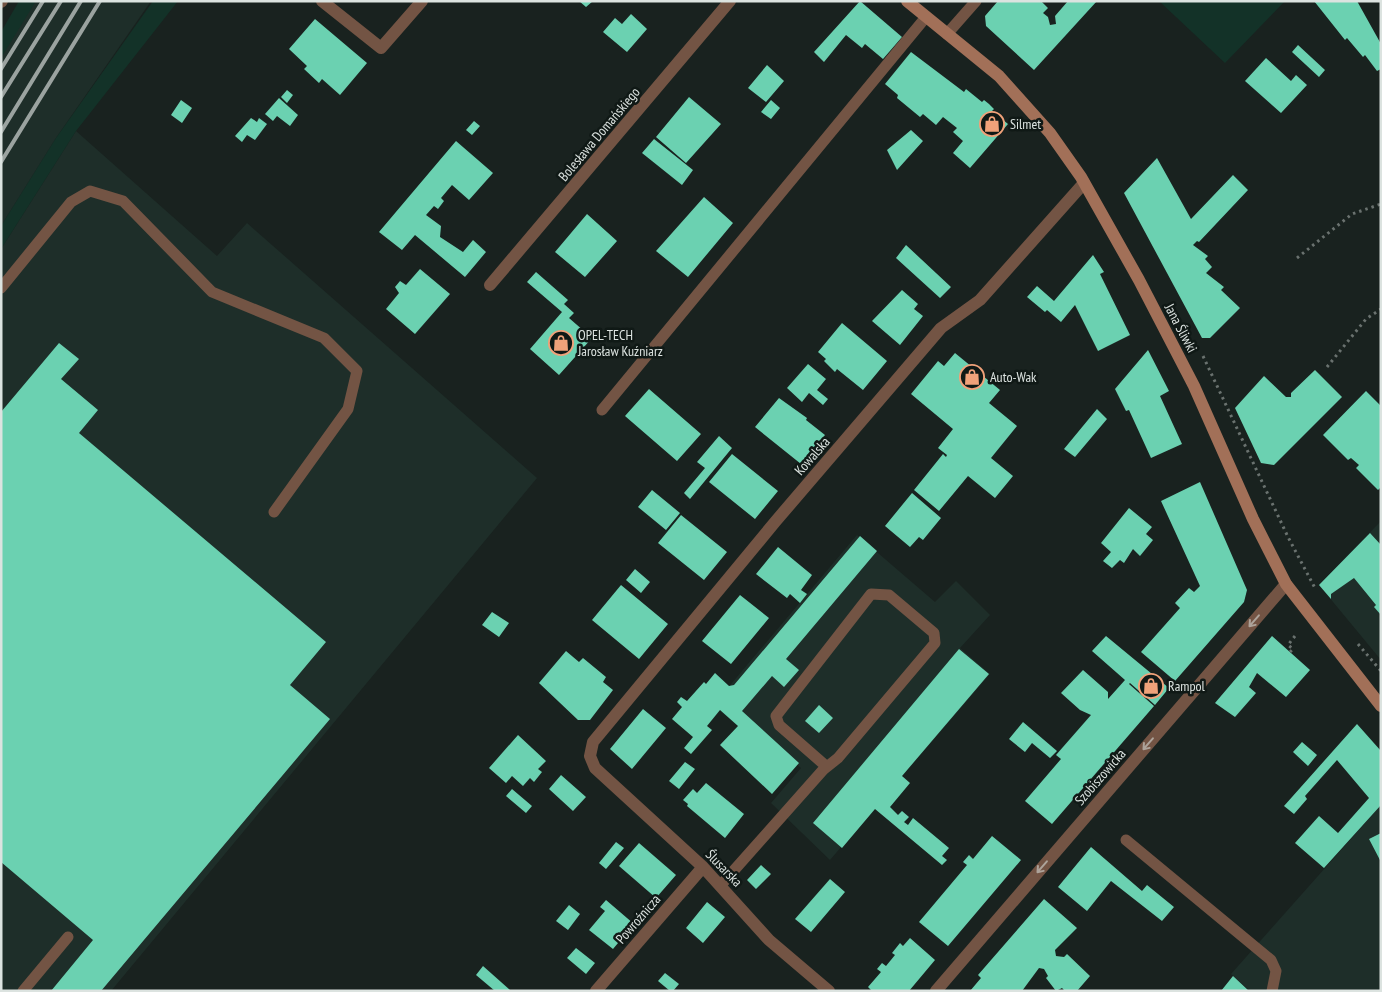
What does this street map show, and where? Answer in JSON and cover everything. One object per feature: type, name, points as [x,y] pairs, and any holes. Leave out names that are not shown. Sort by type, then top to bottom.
[{"type":"street","points":[[322,1],[381,48],[422,1]]},
{"type":"street","name":"Bolesława Domańskiego","points":[[490,285],[730,1]]},
{"type":"street","name":"Jana Śliwki","points":[[907,1],[999,76],[1050,133],[1084,183],[1139,280],[1194,386],[1253,519],[1286,584],[1381,706]]},
{"type":"street","name":"Kowalska","points":[[595,768],[590,756],[593,742],[775,522],[941,328],[980,300],[1084,183]]},
{"type":"street","name":"Szobiszowicka","points":[[936,991],[1286,584]]},
{"type":"street","name":"Ślusarska","points":[[595,768],[703,867],[769,940],[829,991]]},
{"type":"street","name":"Powroźnicza","points":[[596,991],[703,867]]},
{"type":"lane","points":[[947,34],[976,1]]},
{"type":"lane","points":[[602,410],[926,17]]},
{"type":"lane","points":[[1,288],[71,202],[90,191],[123,201],[212,292],[324,338],[357,372],[348,409],[274,512]]},
{"type":"lane","points":[[720,886],[827,767],[838,758],[935,643],[934,633],[889,595],[872,594],[776,716],[779,725],[827,767]]},
{"type":"lane","points":[[1126,840],[1271,960],[1276,971],[1272,991]]},
{"type":"lane","points":[[23,991],[68,937]]},
{"type":"path","points":[[1297,258],[1352,214],[1381,204]]},
{"type":"path","points":[[1327,367],[1366,319],[1381,309]]},
{"type":"path","points":[[1203,356],[1288,537],[1318,594]]},
{"type":"path","points":[[1291,650],[1288,645],[1295,636]]},
{"type":"path","points":[[1358,643],[1381,671]]},
{"type":"shaded area","points":[[28,1],[151,1],[56,138],[1,226],[1,45]]},
{"type":"shaded area","points":[[76,131],[217,256],[247,223],[537,478],[111,991],[1,991],[1,249]]},
{"type":"shaded area","points":[[1381,521],[1381,660],[1319,585]]},
{"type":"shaded area","points":[[857,535],[935,602],[956,581],[990,615],[960,648],[990,674],[830,860],[771,803],[801,768],[721,696]]},
{"type":"shaded area","points":[[1381,805],[1381,991],[1250,991],[1231,974]]},
{"type":"green space","points":[[19,1],[36,1],[1,58],[1,32]]},
{"type":"green space","points":[[153,1],[178,1],[76,131],[1,249],[1,226],[56,138]]},
{"type":"green space","points":[[1159,1],[1285,1],[1225,63]]},
{"type":"building","points":[[579,1],[593,1],[586,7]]},
{"type":"building","points":[[860,1],[902,37],[883,59],[865,44],[862,48],[846,35],[824,62],[814,52]]},
{"type":"building","points":[[998,1],[1041,1],[1048,8],[1043,13],[1048,17],[1050,25],[1056,24],[1055,16],[1068,1],[1097,1],[1034,70],[986,26],[985,16]]},
{"type":"building","points":[[1314,1],[1357,1],[1381,44],[1381,69],[1377,71],[1365,55],[1363,57],[1347,38],[1345,40]]},
{"type":"building","points":[[631,14],[647,29],[627,52],[603,32],[615,18],[622,24]]},
{"type":"building","points":[[315,19],[367,63],[340,95],[322,79],[319,83],[304,69],[307,66],[289,49]]},
{"type":"building","points":[[1298,45],[1325,70],[1319,77],[1292,52]]},
{"type":"building","points":[[911,52],[964,92],[966,89],[982,102],[984,100],[994,109],[992,111],[1008,124],[970,168],[953,153],[963,141],[953,132],[957,128],[943,117],[936,125],[923,114],[920,117],[897,98],[898,95],[885,84]]},
{"type":"building","points":[[1266,58],[1291,81],[1296,75],[1307,85],[1281,113],[1245,81]]},
{"type":"building","points":[[767,65],[784,81],[766,102],[748,88]]},
{"type":"building","points":[[287,90],[293,95],[287,103],[281,97]]},
{"type":"building","points":[[689,97],[721,124],[686,163],[656,137]]},
{"type":"building","points":[[279,98],[298,115],[290,126],[277,116],[273,121],[265,114]]},
{"type":"building","points":[[181,100],[192,108],[182,123],[171,115]]},
{"type":"building","points":[[771,100],[780,108],[771,119],[761,112]]},
{"type":"building","points":[[251,118],[257,122],[259,118],[267,124],[255,140],[247,135],[242,142],[235,136]]},
{"type":"building","points":[[474,121],[480,126],[472,135],[466,130]]},
{"type":"building","points":[[911,130],[923,141],[897,170],[887,150]]},
{"type":"building","points":[[654,139],[693,170],[682,185],[642,153]]},
{"type":"building","points":[[456,141],[493,173],[469,200],[452,185],[441,198],[444,201],[438,209],[434,206],[426,215],[441,226],[440,237],[463,252],[473,240],[486,252],[465,277],[415,235],[402,250],[379,232]]},
{"type":"building","points":[[1157,158],[1191,219],[1233,175],[1248,190],[1199,242],[1197,241],[1193,245],[1208,256],[1205,259],[1212,267],[1206,273],[1224,287],[1221,290],[1240,308],[1210,338],[1202,338],[1124,193]]},
{"type":"building","points":[[704,197],[733,223],[688,277],[656,251]]},
{"type":"building","points":[[587,214],[617,241],[585,277],[555,252]]},
{"type":"building","points":[[906,245],[951,287],[940,298],[896,258]]},
{"type":"building","points":[[1093,255],[1104,272],[1100,274],[1130,335],[1098,351],[1075,305],[1061,322],[1027,297],[1037,286],[1054,301]]},
{"type":"building","points":[[420,269],[450,294],[415,334],[386,309],[399,293],[395,287],[400,281],[406,285]]},
{"type":"building","name":"OPEL-TECH Jarosław Kuźniarz","points":[[536,272],[568,300],[564,304],[574,313],[569,318],[592,338],[559,375],[530,349],[562,312],[527,282]]},
{"type":"building","points":[[902,290],[918,304],[914,309],[923,316],[900,345],[872,321]]},
{"type":"building","points":[[842,323],[887,361],[863,390],[837,369],[835,372],[824,361],[826,359],[818,352]]},
{"type":"building","points":[[59,343],[79,359],[61,379],[98,410],[79,433],[326,642],[290,685],[330,719],[101,991],[51,991],[93,940],[1,862],[1,412]]},
{"type":"building","points":[[1148,350],[1169,391],[1160,396],[1182,444],[1151,458],[1129,410],[1126,411],[1115,389]]},
{"type":"building","points":[[955,353],[1000,390],[989,403],[1017,426],[991,458],[1013,476],[995,498],[968,476],[939,511],[914,490],[943,454],[946,457],[947,455],[938,448],[953,429],[911,394],[938,361],[944,366]]},
{"type":"building","points":[[808,364],[826,379],[817,390],[828,399],[823,405],[809,393],[802,402],[787,388]]},
{"type":"building","points":[[1315,370],[1342,397],[1274,465],[1261,463],[1235,408],[1264,376],[1286,397],[1291,397],[1291,393]]},
{"type":"building","points":[[649,389],[701,434],[677,461],[625,416]]},
{"type":"building","points":[[1366,391],[1381,406],[1381,487],[1378,490],[1356,468],[1359,465],[1351,458],[1348,460],[1323,435]]},
{"type":"building","points":[[779,398],[807,418],[806,420],[825,435],[801,464],[755,427]]},
{"type":"building","points":[[1097,409],[1107,419],[1075,457],[1064,449]]},
{"type":"building","points":[[719,436],[732,448],[690,499],[684,493],[705,468],[697,462]]},
{"type":"building","points":[[732,454],[778,491],[755,519],[709,482]]},
{"type":"building","points":[[1200,482],[1247,590],[1244,602],[1175,681],[1141,652],[1180,608],[1175,603],[1189,588],[1194,592],[1200,586],[1161,501]]},
{"type":"building","points":[[652,490],[680,513],[666,530],[638,507]]},
{"type":"building","points":[[912,493],[941,518],[923,540],[919,537],[910,547],[885,526]]},
{"type":"building","points":[[1129,508],[1152,527],[1146,534],[1153,540],[1140,556],[1133,549],[1124,563],[1120,560],[1112,568],[1103,561],[1111,552],[1101,543]]},
{"type":"building","points":[[681,515],[727,552],[704,580],[658,543]]},
{"type":"building","points":[[1370,533],[1381,545],[1381,615],[1374,607],[1376,605],[1354,578],[1331,594],[1331,599],[1319,585]]},
{"type":"building","points":[[860,536],[877,551],[786,659],[799,670],[784,687],[772,676],[742,711],[799,763],[772,794],[720,745],[738,726],[720,710],[707,726],[712,730],[691,754],[684,748],[693,737],[672,719],[682,707],[677,702],[681,697],[687,701],[715,673],[729,686],[734,685]]},
{"type":"building","points":[[778,547],[812,575],[801,590],[807,594],[800,603],[790,594],[787,598],[756,574]]},
{"type":"building","points":[[635,569],[650,582],[641,593],[626,580]]},
{"type":"building","points":[[621,585],[668,624],[639,659],[592,620]]},
{"type":"building","points":[[740,595],[769,618],[731,664],[702,641]]},
{"type":"building","points":[[492,612],[509,623],[499,637],[482,625]]},
{"type":"building","points":[[1106,636],[1169,688],[1155,705],[1129,684],[1154,706],[1052,824],[1025,801],[1061,759],[1056,755],[1091,715],[1080,710],[1061,693],[1083,670],[1108,692],[1108,699],[1125,680],[1092,651]]},
{"type":"building","points":[[1272,636],[1310,670],[1286,697],[1257,673],[1249,687],[1256,693],[1235,717],[1215,703]]},
{"type":"building","points":[[959,649],[989,674],[902,776],[910,783],[890,807],[898,815],[902,811],[909,817],[904,822],[908,825],[913,818],[949,848],[942,856],[947,860],[942,865],[875,809],[842,848],[813,823]]},
{"type":"building","points":[[566,651],[579,662],[583,658],[606,677],[603,682],[613,690],[590,720],[578,720],[539,683]]},
{"type":"building","points":[[819,705],[833,718],[819,733],[805,721]]},
{"type":"building","points":[[643,709],[666,728],[632,769],[610,749]]},
{"type":"building","points":[[1023,722],[1057,751],[1050,758],[1032,743],[1025,752],[1009,739]]},
{"type":"building","points":[[1357,724],[1381,751],[1381,805],[1324,868],[1295,843],[1319,816],[1338,833],[1369,798],[1337,760],[1305,796],[1307,799],[1294,814],[1284,806]]},
{"type":"building","points":[[518,735],[546,761],[538,769],[542,772],[534,782],[530,778],[523,786],[512,776],[506,783],[489,768]]},
{"type":"building","points":[[1302,742],[1317,755],[1308,766],[1293,752]]},
{"type":"building","points":[[685,762],[695,769],[679,789],[669,781]]},
{"type":"building","points":[[561,775],[586,797],[573,811],[549,789]]},
{"type":"building","points":[[706,783],[744,814],[725,838],[687,806],[688,804],[683,800],[693,789],[697,793]]},
{"type":"building","points":[[512,789],[532,806],[526,813],[506,796]]},
{"type":"building","points":[[1381,833],[1381,862],[1369,839]]},
{"type":"building","points":[[992,836],[1021,860],[948,946],[919,922],[967,865],[963,862],[969,855],[973,859]]},
{"type":"building","points":[[616,842],[624,848],[606,869],[599,863]]},
{"type":"building","points":[[639,843],[676,875],[656,898],[619,866]]},
{"type":"building","points":[[1091,847],[1142,891],[1147,885],[1174,907],[1162,921],[1111,881],[1087,911],[1058,887]]},
{"type":"building","points":[[761,865],[771,874],[756,889],[747,880]]},
{"type":"building","points":[[830,879],[845,892],[811,932],[795,919]]},
{"type":"building","points":[[1044,899],[1077,928],[1055,950],[1056,956],[1064,957],[1067,954],[1090,976],[1077,991],[1065,991],[1062,988],[1056,991],[1046,978],[1048,976],[1044,969],[1039,968],[1022,991],[970,991],[981,978],[978,975]]},
{"type":"building","points":[[606,900],[634,924],[613,949],[589,930],[605,911],[600,907]]},
{"type":"building","points":[[707,902],[725,917],[703,943],[686,928]]},
{"type":"building","points":[[569,905],[580,914],[568,930],[556,921]]},
{"type":"building","points":[[910,938],[935,960],[909,991],[872,991],[868,987],[881,972],[877,969],[882,963],[886,966],[895,955],[892,953],[900,943],[903,946]]},
{"type":"building","points":[[576,948],[595,963],[586,974],[567,958]]},
{"type":"building","points":[[483,966],[510,990],[495,991],[476,975]]},
{"type":"building","points":[[665,973],[679,984],[673,991],[670,991],[658,981]]},
{"type":"building","points":[[1233,976],[1249,991],[1221,991]]},
{"type":"railway","points":[[1,69],[43,1]]},
{"type":"railway","points":[[1,97],[61,1]]},
{"type":"railway","points":[[1,132],[81,1]]},
{"type":"railway","points":[[1,162],[100,1]]},
{"type":"place","name":"Silmet","points":[[992,124]]},
{"type":"place","name":"OPEL-TECH Jarosław Kuźniarz","points":[[561,343]]},
{"type":"place","name":"Auto-Wak","points":[[972,377]]},
{"type":"place","name":"Rampol","points":[[1151,686]]}]
